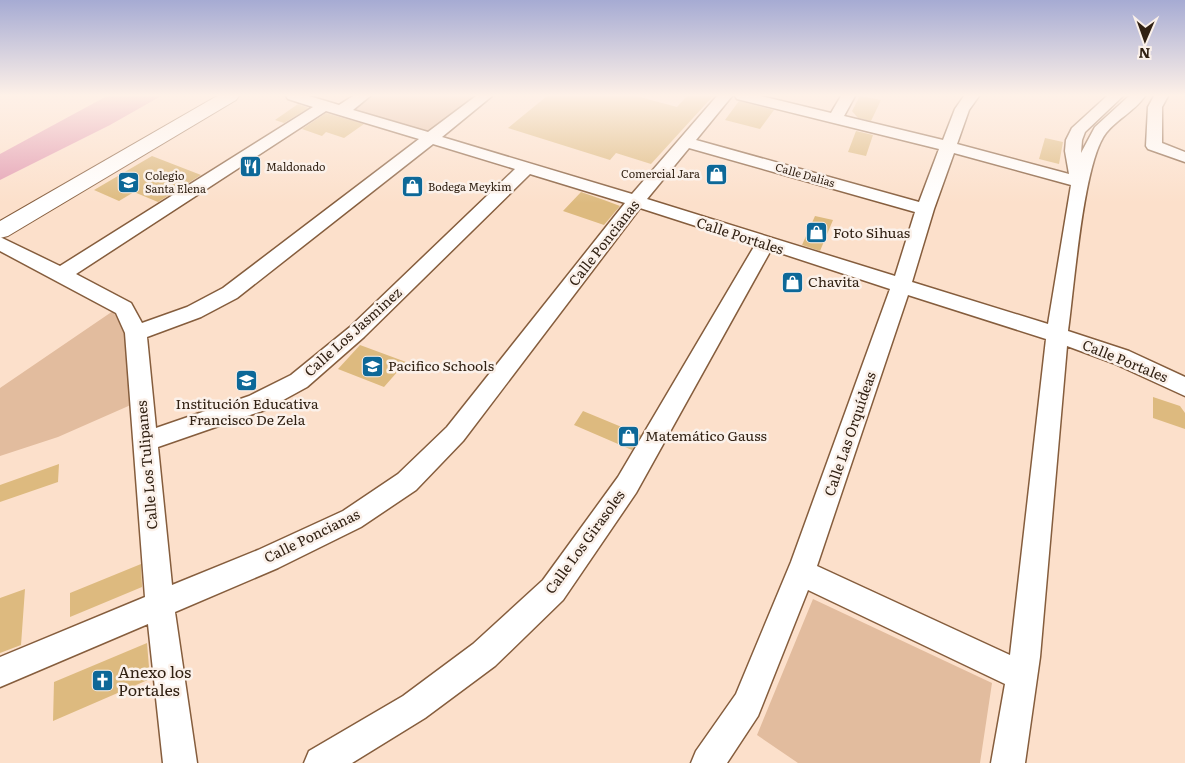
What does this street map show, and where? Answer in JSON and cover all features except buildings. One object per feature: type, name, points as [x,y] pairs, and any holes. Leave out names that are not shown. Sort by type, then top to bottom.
[{"type":"main road","points":[[0,213],[145,132]]},
{"type":"main road","points":[[0,231],[169,132]]},
{"type":"street","points":[[61,275],[295,132]]},
{"type":"street","name":"Calle Portales","points":[[406,132],[636,201],[765,244],[1057,335],[1121,356],[1184,386]]},
{"type":"street","points":[[136,333],[194,312],[230,293],[439,132]]},
{"type":"street","name":"Calle Poncianas","points":[[0,672],[160,606],[352,519],[407,482],[455,434],[636,201],[695,132]]},
{"type":"street","points":[[890,132],[1080,182]]},
{"type":"street","name":"Calle Las Orquídeas","points":[[708,763],[747,705],[801,572],[902,287],[924,209],[953,132]]},
{"type":"street","points":[[1078,132],[1072,140],[1072,160],[1080,182]]},
{"type":"street","points":[[1008,763],[1022,676],[1057,335],[1080,182],[1093,142],[1099,132]]},
{"type":"street","points":[[1154,132],[1154,146],[1185,156]]},
{"type":"street","name":"Calle Dalias","points":[[686,142],[924,209]]},
{"type":"street","name":"Calle Los Jasminez","points":[[145,442],[257,404],[299,381],[357,332],[526,168]]},
{"type":"street","name":"Calle Los Tulipanes","points":[[0,243],[124,308],[136,333],[160,606],[180,763]]},
{"type":"street","name":"Calle Los Girasoles","points":[[321,763],[414,707],[446,684],[484,655],[553,590],[627,485],[765,244]]},
{"type":"street","points":[[801,572],[1022,676]]},
{"type":"shaded area","points":[[41,132],[97,132],[0,180],[0,154]]},
{"type":"shaded area","points":[[113,311],[129,339],[133,404],[58,437],[0,456],[0,388]]},
{"type":"shaded area","points":[[813,599],[992,683],[980,763],[798,763],[757,735]]},
{"type":"place","name":"Maldonado","points":[[250,167]]},
{"type":"place","name":"Comercial Jara","points":[[716,174]]},
{"type":"place","name":"Colegio Santa Elena","points":[[129,182]]},
{"type":"place","name":"Bodega Meykim","points":[[412,187]]},
{"type":"place","name":"Foto Sihuas","points":[[817,233]]},
{"type":"place","name":"Chavita","points":[[792,282]]},
{"type":"place","name":"Pacifico Schools","points":[[372,366]]},
{"type":"place","name":"Institución Educativa Francisco De Zela","points":[[247,381]]},
{"type":"place","name":"Matemático Gauss","points":[[629,436]]},
{"type":"place","name":"Anexo los Portales","points":[[102,681]]}]
